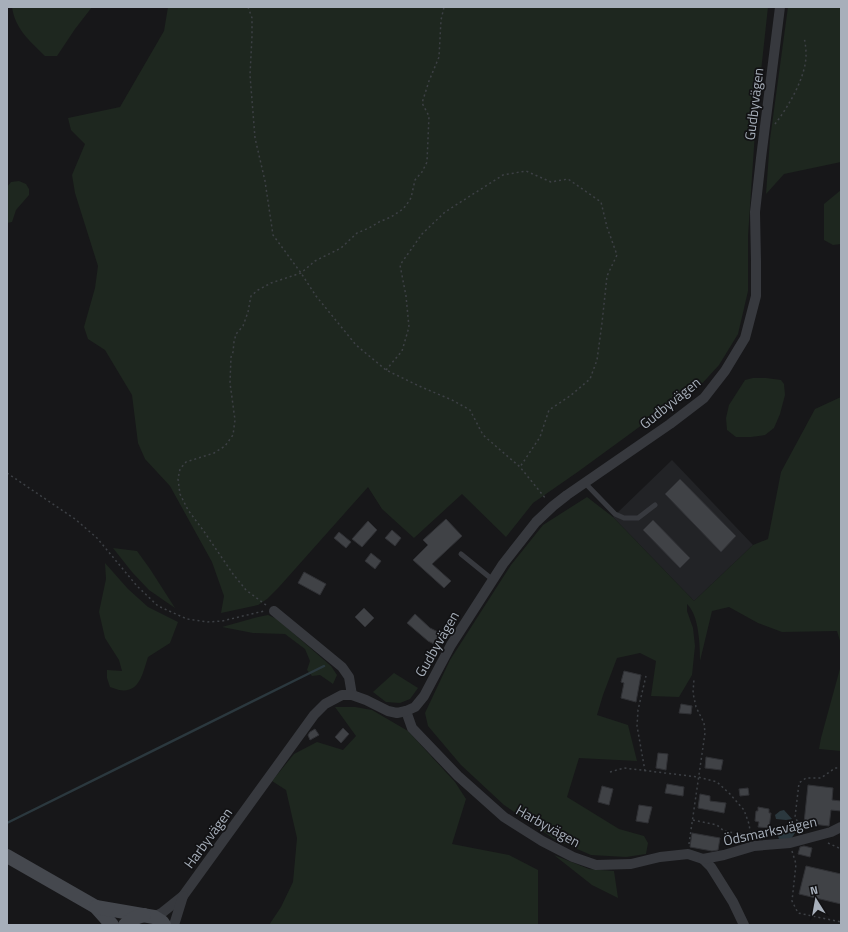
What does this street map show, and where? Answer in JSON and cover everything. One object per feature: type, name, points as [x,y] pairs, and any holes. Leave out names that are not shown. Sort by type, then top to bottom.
[{"type":"street","name":"Gudbyvägen","points":[[406,711],[415,707],[424,696],[451,645],[503,564],[536,522],[553,506],[670,424],[704,398],[725,371],[745,338],[756,296],[755,212],[780,7]]},
{"type":"street","points":[[274,611],[342,667],[349,677],[352,695],[388,711],[397,713],[406,711]]},
{"type":"street","name":"Harbyvägen","points":[[154,919],[183,896],[314,715],[326,704],[342,695],[352,695]]},
{"type":"street","name":"Harbyvägen","points":[[406,711],[412,728],[458,776],[504,817],[542,841],[573,857],[596,865],[631,864],[660,857],[688,854],[703,859]]},
{"type":"street","name":"Ödsmarksvägen","points":[[703,859],[724,855],[753,841],[790,844],[831,832],[841,827]]},
{"type":"street","points":[[7,856],[96,907],[154,919]]},
{"type":"street","points":[[703,859],[711,867],[733,902],[744,925]]},
{"type":"street","name":"Harbyvägen","points":[[174,925],[183,896]]},
{"type":"street","points":[[96,907],[112,925]]},
{"type":"street","points":[[125,925],[136,917],[154,919]]},
{"type":"lane","points":[[585,483],[616,514],[624,518],[638,518],[654,506]]},
{"type":"lane","points":[[461,554],[493,580]]},
{"type":"path","points":[[248,7],[252,18],[250,75],[255,138],[265,181],[273,235],[316,296],[356,345],[386,370],[452,400],[470,410],[483,435],[520,466],[553,506]]},
{"type":"path","points":[[274,611],[246,590],[188,510],[180,494],[178,479],[180,469],[186,462],[214,453],[225,446],[233,435],[235,420],[230,383],[231,357],[236,334],[243,326],[248,312],[251,296],[258,290],[271,283],[301,273],[314,261],[341,248],[357,233],[391,217],[403,209],[411,198],[415,180],[422,172],[427,162],[429,116],[422,103],[439,57],[441,20],[444,7]]},
{"type":"path","points":[[766,125],[775,124],[784,113],[796,89],[805,67],[806,53],[804,37]]},
{"type":"path","points":[[386,370],[402,351],[409,327],[406,296],[400,265],[422,234],[445,212],[503,175],[526,171],[551,182],[568,179],[601,202],[607,227],[617,255],[607,276],[596,360],[590,379],[570,396],[549,410],[540,437],[520,466]]},
{"type":"path","points":[[7,473],[75,519],[92,533],[137,586],[158,606],[186,619],[207,622],[222,621],[264,611],[274,611]]},
{"type":"path","points":[[645,771],[637,726],[638,710],[646,676]]},
{"type":"path","points":[[688,854],[705,733],[704,723],[696,707],[693,693],[694,679]]},
{"type":"path","points":[[610,772],[624,768],[698,777],[717,782],[744,810],[753,841]]},
{"type":"path","points":[[807,838],[795,817],[799,783],[806,778],[821,778],[835,768],[841,768]]},
{"type":"path","points":[[693,820],[717,825],[724,831],[753,841]]},
{"type":"path","points":[[724,831],[727,840],[727,847],[724,855]]},
{"type":"path","points":[[790,844],[796,864],[792,901],[798,913],[841,922]]},
{"type":"shaded area","points":[[12,7],[92,7],[57,56],[45,56],[24,34],[16,22]]},
{"type":"shaded area","points":[[168,7],[768,7],[756,117],[748,236],[748,291],[738,334],[719,365],[697,389],[642,425],[533,503],[506,537],[462,494],[414,538],[382,509],[368,487],[267,599],[258,605],[221,613],[224,596],[212,562],[170,486],[145,459],[138,443],[132,395],[105,350],[88,339],[84,327],[95,288],[98,266],[75,193],[72,175],[85,144],[71,130],[68,118],[120,107],[164,31]]},
{"type":"shaded area","points":[[788,7],[841,7],[841,162],[784,174],[766,194],[770,139]]},
{"type":"shaded area","points":[[19,181],[26,184],[29,189],[29,195],[16,210],[12,222],[7,223],[7,187],[11,182]]},
{"type":"shaded area","points":[[841,190],[841,244],[833,245],[824,240],[824,204]]},
{"type":"shaded area","points":[[753,378],[781,380],[784,384],[785,395],[780,414],[774,428],[765,435],[736,437],[727,430],[726,418],[729,405],[745,380]]},
{"type":"shaded area","points":[[841,397],[841,644],[837,631],[782,632],[758,623],[729,607],[712,611],[700,661],[699,639],[696,623],[694,615],[687,604],[687,611],[693,628],[695,646],[692,675],[679,697],[651,696],[656,661],[640,653],[617,658],[597,715],[628,725],[637,761],[579,758],[567,797],[619,829],[644,836],[648,843],[646,854],[626,857],[591,855],[554,839],[504,805],[461,765],[428,726],[425,713],[450,660],[511,565],[543,525],[587,497],[613,517],[694,601],[753,545],[768,539],[781,472],[815,409]]},
{"type":"shaded area","points":[[672,460],[753,545],[694,601],[613,517]]},
{"type":"shaded area","points":[[113,548],[137,551],[175,608],[149,590]]},
{"type":"shaded area","points":[[105,563],[128,589],[148,607],[178,622],[170,643],[148,657],[140,681],[132,689],[119,690],[110,687],[107,678],[107,670],[122,671],[119,660],[105,638],[99,612],[106,579]]},
{"type":"shaded area","points":[[268,615],[277,619],[331,666],[337,675],[333,684],[320,675],[312,676],[307,670],[310,661],[305,649],[285,634],[253,633],[222,627]]},
{"type":"shaded area","points":[[841,665],[841,751],[819,749],[821,738]]},
{"type":"shaded area","points":[[394,673],[418,688],[410,699],[400,703],[386,702],[373,692]]},
{"type":"shaded area","points":[[335,707],[355,707],[372,710],[408,731],[455,782],[466,799],[452,844],[509,855],[538,870],[538,925],[269,925],[281,907],[293,882],[297,838],[286,790],[272,781],[294,754],[317,742],[343,750],[356,736]]},
{"type":"shaded area","points":[[784,810],[792,819],[776,819],[775,815]]},
{"type":"shaded area","points":[[780,826],[795,829],[795,833],[791,839],[779,839],[776,830]]},
{"type":"shaded area","points":[[554,855],[589,869],[614,871],[618,898],[592,885]]},
{"type":"building","points":[[680,479],[736,536],[721,552],[665,494]]},
{"type":"building","points":[[446,519],[462,536],[432,564],[451,581],[444,588],[413,560],[428,545],[423,540]]},
{"type":"building","points":[[653,520],[690,558],[680,568],[643,530]]},
{"type":"building","points":[[368,521],[377,530],[362,547],[352,539]]},
{"type":"building","points":[[392,530],[401,538],[395,546],[385,538]]},
{"type":"building","points":[[339,532],[351,542],[346,548],[334,538]]},
{"type":"building","points":[[371,553],[381,561],[375,569],[365,561]]},
{"type":"building","points":[[304,572],[326,584],[320,595],[298,583]]},
{"type":"building","points":[[364,608],[374,618],[365,627],[355,617]]},
{"type":"building","points":[[415,614],[430,628],[440,633],[434,644],[428,641],[407,623]]},
{"type":"building","points":[[624,671],[641,675],[636,702],[621,698],[624,683],[621,682]]},
{"type":"building","points":[[681,704],[692,706],[691,714],[679,713]]},
{"type":"building","points":[[343,728],[349,734],[341,743],[335,737]]},
{"type":"building","points":[[315,729],[319,735],[310,740],[308,735]]},
{"type":"building","points":[[658,753],[668,754],[666,770],[656,768]]},
{"type":"building","points":[[706,757],[723,760],[721,770],[705,768]]},
{"type":"building","points":[[667,784],[684,787],[683,796],[665,793]]},
{"type":"building","points":[[808,785],[833,788],[832,800],[841,801],[841,811],[831,810],[829,826],[804,823]]},
{"type":"building","points":[[602,786],[613,789],[609,805],[598,802]]},
{"type":"building","points":[[748,788],[749,795],[740,796],[739,789]]},
{"type":"building","points":[[700,794],[710,796],[710,801],[726,803],[724,813],[698,808]]},
{"type":"building","points":[[639,805],[652,807],[648,823],[636,821]]},
{"type":"building","points":[[758,807],[769,809],[769,813],[771,813],[769,828],[758,827],[759,822],[755,821]]},
{"type":"building","points":[[692,833],[720,838],[718,850],[712,851],[690,847]]},
{"type":"building","points":[[804,846],[812,848],[810,857],[798,854],[800,847]]},
{"type":"building","points":[[806,866],[841,874],[841,904],[799,894]]},
{"type":"waterway","points":[[7,823],[324,666]]}]
